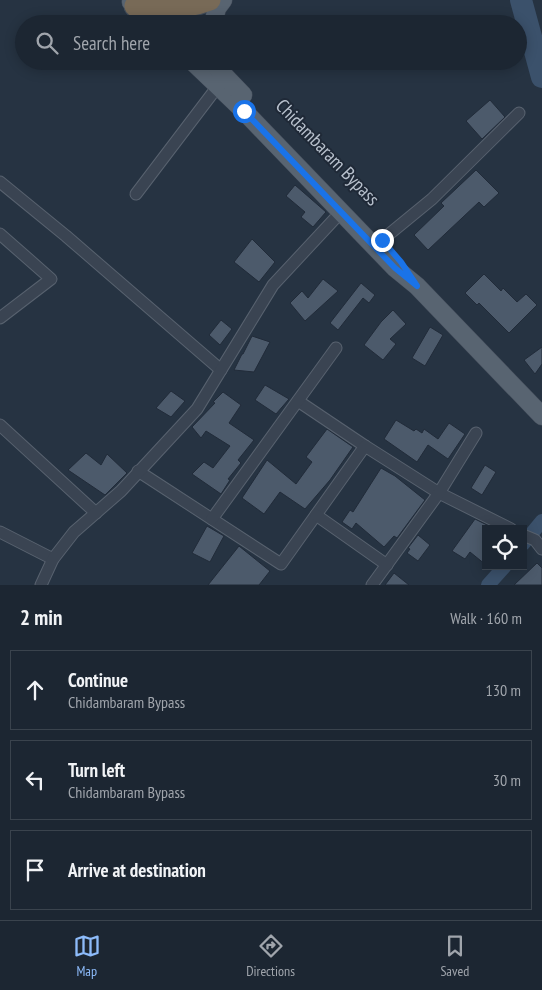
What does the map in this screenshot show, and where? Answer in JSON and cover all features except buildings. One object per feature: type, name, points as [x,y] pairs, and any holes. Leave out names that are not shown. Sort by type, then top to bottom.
[{"type":"highway","points":[[149,9],[197,5],[210,0]]},
{"type":"main road","points":[[215,15],[217,8],[223,0]]},
{"type":"main road","name":"Chidambaram Bypass","points":[[215,70],[341,212],[395,268],[417,286]]},
{"type":"main road","name":"Chidambaram Bypass","points":[[215,70],[340,193],[401,262],[417,286]]},
{"type":"main road","points":[[417,286],[542,416]]},
{"type":"street","points":[[136,194],[215,70]]},
{"type":"street","points":[[382,240],[432,199],[520,113]]},
{"type":"street","points":[[0,182],[222,370]]},
{"type":"street","points":[[41,585],[53,559],[74,532],[120,491],[197,409],[273,285],[341,212]]},
{"type":"street","points":[[0,250],[4,237],[51,278],[0,318]]},
{"type":"street","points":[[212,519],[336,348]]},
{"type":"street","points":[[298,400],[365,446],[439,493],[504,525]]},
{"type":"street","points":[[0,425],[96,513]]},
{"type":"street","points":[[372,585],[439,493],[476,433]]},
{"type":"street","points":[[138,471],[281,564],[365,446]]},
{"type":"street","points":[[316,515],[387,565]]},
{"type":"street","points":[[0,532],[53,559]]},
{"type":"street","points":[[527,536],[535,540],[542,549]]},
{"type":"waterway","points":[[521,0],[525,15]]},
{"type":"waterway","points":[[527,22],[542,77]]},
{"type":"waterway","points":[[527,539],[542,521]]},
{"type":"waterway","points":[[488,585],[501,570]]},
{"type":"route","points":[[244,111],[395,268],[417,286],[401,262],[382,240]]}]
